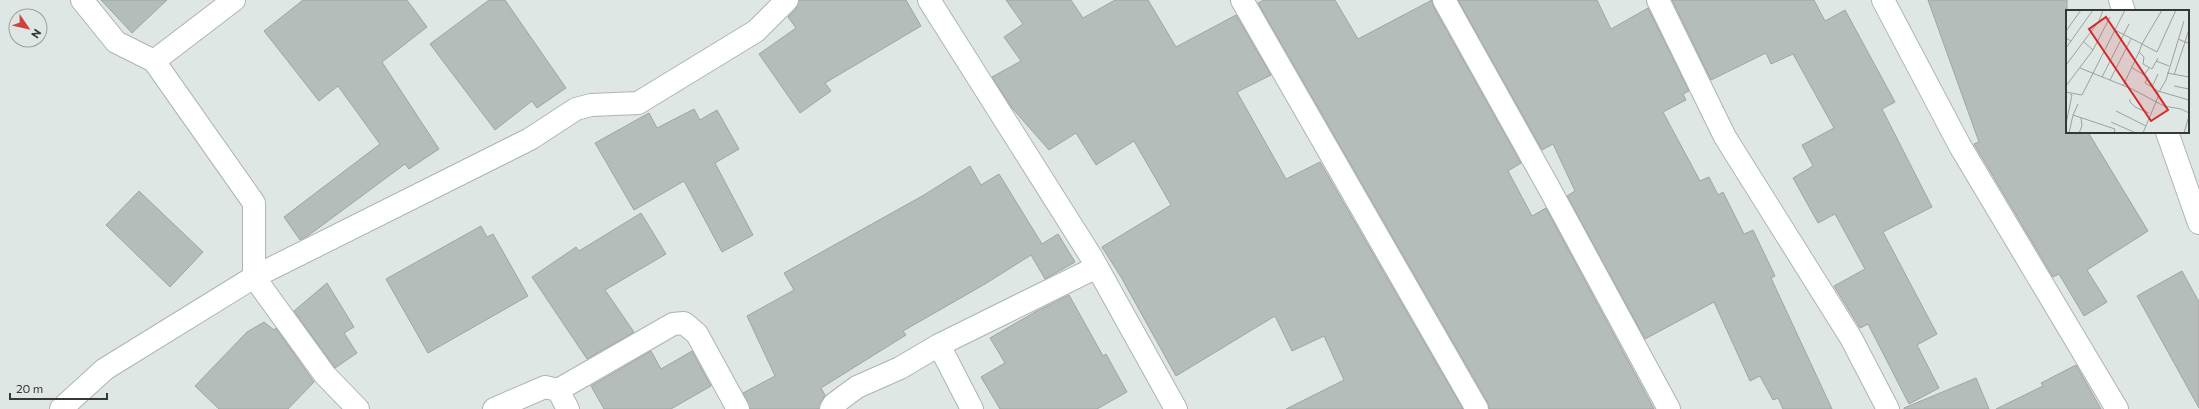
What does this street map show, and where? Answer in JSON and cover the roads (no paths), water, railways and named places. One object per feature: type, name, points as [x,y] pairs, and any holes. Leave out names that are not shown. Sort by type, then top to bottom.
[{"type":"street","points":[[82,0],[116,42],[154,60],[254,203],[254,277],[325,375],[358,409]]},
{"type":"street","points":[[154,60],[234,0]]},
{"type":"street","points":[[61,409],[105,369],[254,277],[530,139],[576,109],[591,105],[638,103],[756,31],[787,0]]},
{"type":"street","points":[[929,0],[1097,267],[1176,409]]},
{"type":"street","points":[[1242,0],[1477,409]]},
{"type":"street","points":[[1444,0],[1548,186],[1669,409]]},
{"type":"street","points":[[1658,0],[1725,137],[1851,338],[1885,408]]},
{"type":"street","points":[[1883,0],[1960,146],[2118,409]]},
{"type":"street","points":[[2120,0],[2124,10]]},
{"type":"street","points":[[2167,133],[2199,223]]},
{"type":"street","points":[[831,409],[834,404],[857,387],[900,368],[939,345],[1097,267]]},
{"type":"street","points":[[494,409],[545,387],[563,400],[673,324],[684,323],[697,334],[738,409]]},
{"type":"street","points":[[939,345],[972,409]]}]
